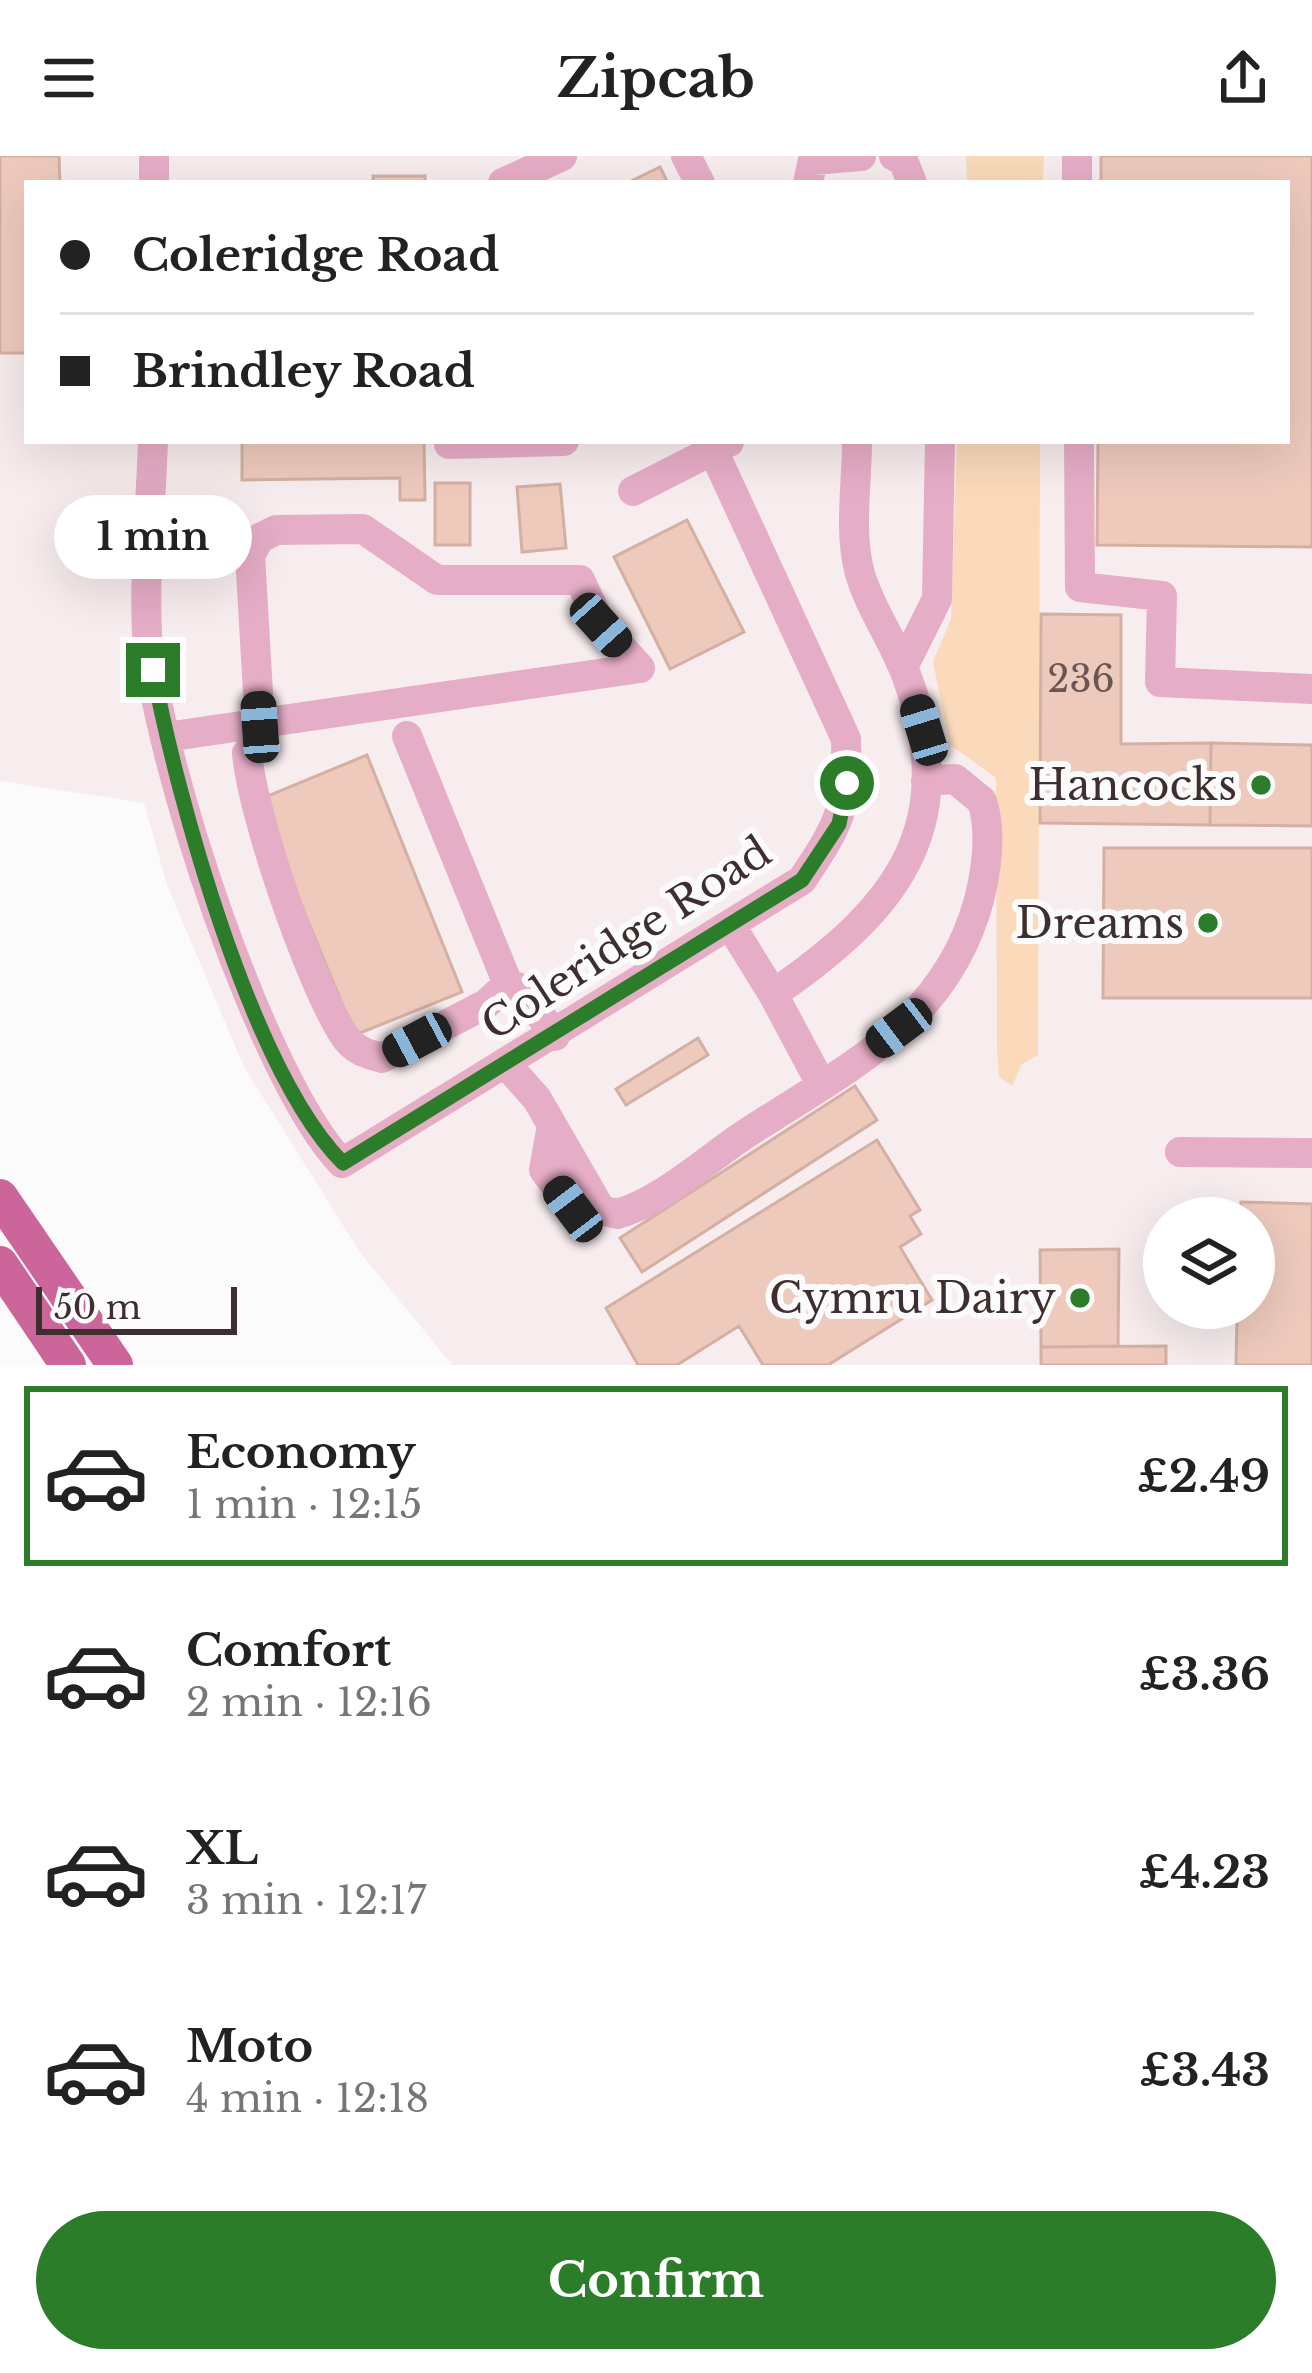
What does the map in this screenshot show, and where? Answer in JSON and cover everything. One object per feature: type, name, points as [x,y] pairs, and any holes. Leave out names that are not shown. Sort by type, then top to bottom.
[{"type":"main road","points":[[0,1197],[116,1365]]},
{"type":"main road","points":[[0,1264],[68,1365]]},
{"type":"street","points":[[510,180],[562,156]]},
{"type":"street","points":[[809,180],[812,160],[861,156]]},
{"type":"street","points":[[894,156],[903,160],[911,180]]},
{"type":"street","points":[[153,444],[147,636],[166,737],[254,740],[398,704],[640,668],[601,625],[580,580],[437,580],[363,529],[276,530],[260,538],[250,554],[254,740],[250,796],[345,1038],[363,1053],[382,1058],[485,1004],[508,985]]},
{"type":"street","points":[[773,994],[865,925],[898,882],[918,834],[926,782],[924,730],[856,552],[857,444]]},
{"type":"street","points":[[903,667],[937,599],[940,444]]},
{"type":"street","points":[[1079,444],[1080,587],[1162,596],[1160,682],[1312,689]]},
{"type":"street","name":"Coleridge Road","points":[[166,737],[214,899],[279,1064],[321,1142],[343,1163],[802,880],[839,824],[847,783],[846,739],[723,445],[678,453],[633,491]]},
{"type":"street","points":[[406,736],[508,985]]},
{"type":"street","points":[[507,1065],[552,1125],[601,1210],[631,1210],[820,1084],[925,1009],[949,977],[974,920],[985,878],[982,800],[956,779],[926,782]]},
{"type":"street","points":[[731,926],[820,1084]]},
{"type":"street","points":[[508,985],[522,989],[555,1036]]},
{"type":"street","points":[[1180,1152],[1312,1153]]},
{"type":"shaded area","points":[[0,156],[1312,156],[1312,1365],[452,1365],[359,1251],[244,1067],[167,885],[144,803],[0,781]]},
{"type":"shaded area","points":[[966,156],[1044,156],[1043,180],[967,180]]},
{"type":"shaded area","points":[[957,444],[1040,444],[1038,1055],[1022,1064],[1012,1086],[999,1077],[997,1050],[996,778],[950,745],[933,662],[951,619]]},
{"type":"building","points":[[0,156],[59,156],[60,180],[24,180],[24,353],[0,353]]},
{"type":"building","points":[[1101,156],[1312,156],[1312,547],[1097,545],[1098,444],[1290,444],[1290,180],[1101,180]]},
{"type":"building","points":[[660,167],[666,180],[633,180]]},
{"type":"building","points":[[373,176],[425,176],[425,180],[373,180]]},
{"type":"building","points":[[242,444],[424,444],[425,500],[400,500],[400,478],[242,480]]},
{"type":"building","points":[[435,483],[470,483],[470,545],[435,545]]},
{"type":"building","points":[[560,484],[566,548],[522,552],[517,487]]},
{"type":"building","points":[[687,520],[744,632],[670,669],[614,557]]},
{"type":"building","points":[[1041,614],[1121,615],[1121,744],[1211,743],[1210,825],[1040,823]]},
{"type":"building","name":"Hancocks","points":[[1211,743],[1312,745],[1312,826],[1210,825]]},
{"type":"building","points":[[367,755],[462,992],[355,1035],[258,800]]},
{"type":"building","name":"Dreams","points":[[1104,848],[1312,848],[1312,998],[1103,998]]},
{"type":"building","points":[[698,1038],[708,1055],[626,1105],[616,1089]]},
{"type":"building","points":[[855,1086],[877,1120],[642,1272],[620,1238]]},
{"type":"building","points":[[877,1140],[920,1210],[910,1216],[921,1234],[900,1247],[932,1300],[828,1365],[763,1365],[739,1326],[677,1365],[638,1365],[606,1308]]},
{"type":"building","points":[[1275,1203],[1312,1204],[1312,1365],[1236,1365],[1237,1329],[1275,1329]]},
{"type":"building","name":"Cymru Dairy","points":[[1119,1249],[1118,1346],[1041,1347],[1040,1250]]},
{"type":"building","points":[[1166,1346],[1166,1365],[1041,1365],[1041,1347]]},
{"type":"place","name":"Hancocks","points":[[1261,785]]},
{"type":"place","name":"Dreams","points":[[1208,923]]},
{"type":"place","name":"Cymru Dairy","points":[[1080,1298]]},
{"type":"route","points":[[153,670],[167,744],[214,899],[279,1064],[321,1142],[343,1163],[802,880],[839,824],[847,783]]}]
